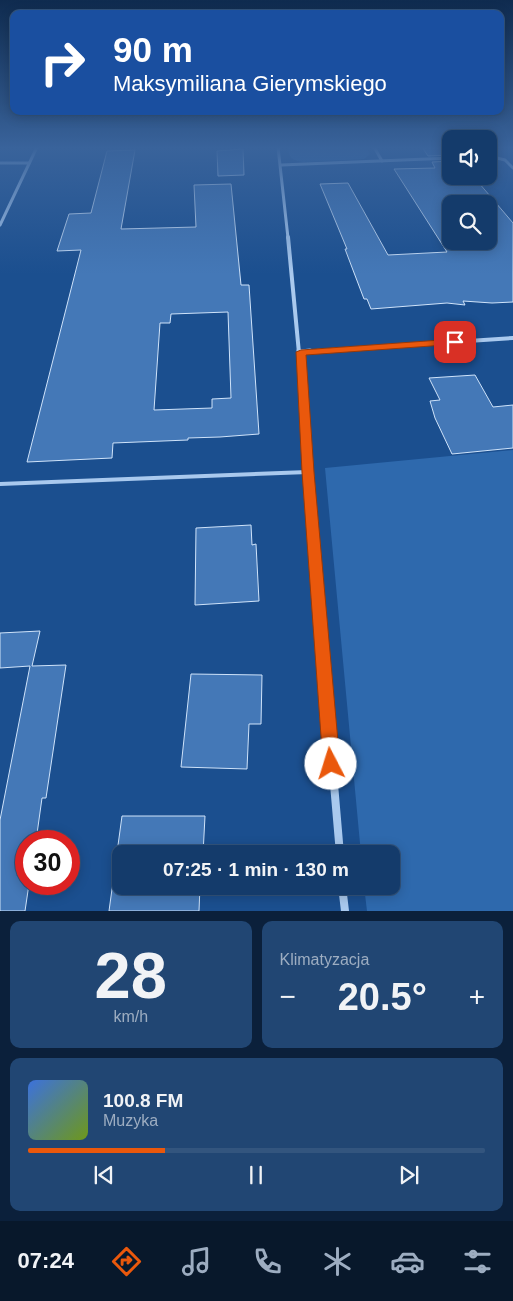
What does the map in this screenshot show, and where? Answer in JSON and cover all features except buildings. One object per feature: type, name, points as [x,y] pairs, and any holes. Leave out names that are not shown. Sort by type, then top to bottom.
[{"type":"street","points":[[0,225],[17,190]]},
{"type":"street","points":[[284,190],[301,352],[308,472],[339,845]]},
{"type":"street","points":[[301,352],[513,338]]},
{"type":"street","points":[[343,895],[345,911]]},
{"type":"lane","points":[[0,484],[308,472]]},
{"type":"shaded area","points":[[513,450],[513,911],[367,911],[365,895],[400,895],[400,845],[360,845],[325,468]]},
{"type":"route","points":[[331,764],[308,472],[301,352],[455,342]]}]
